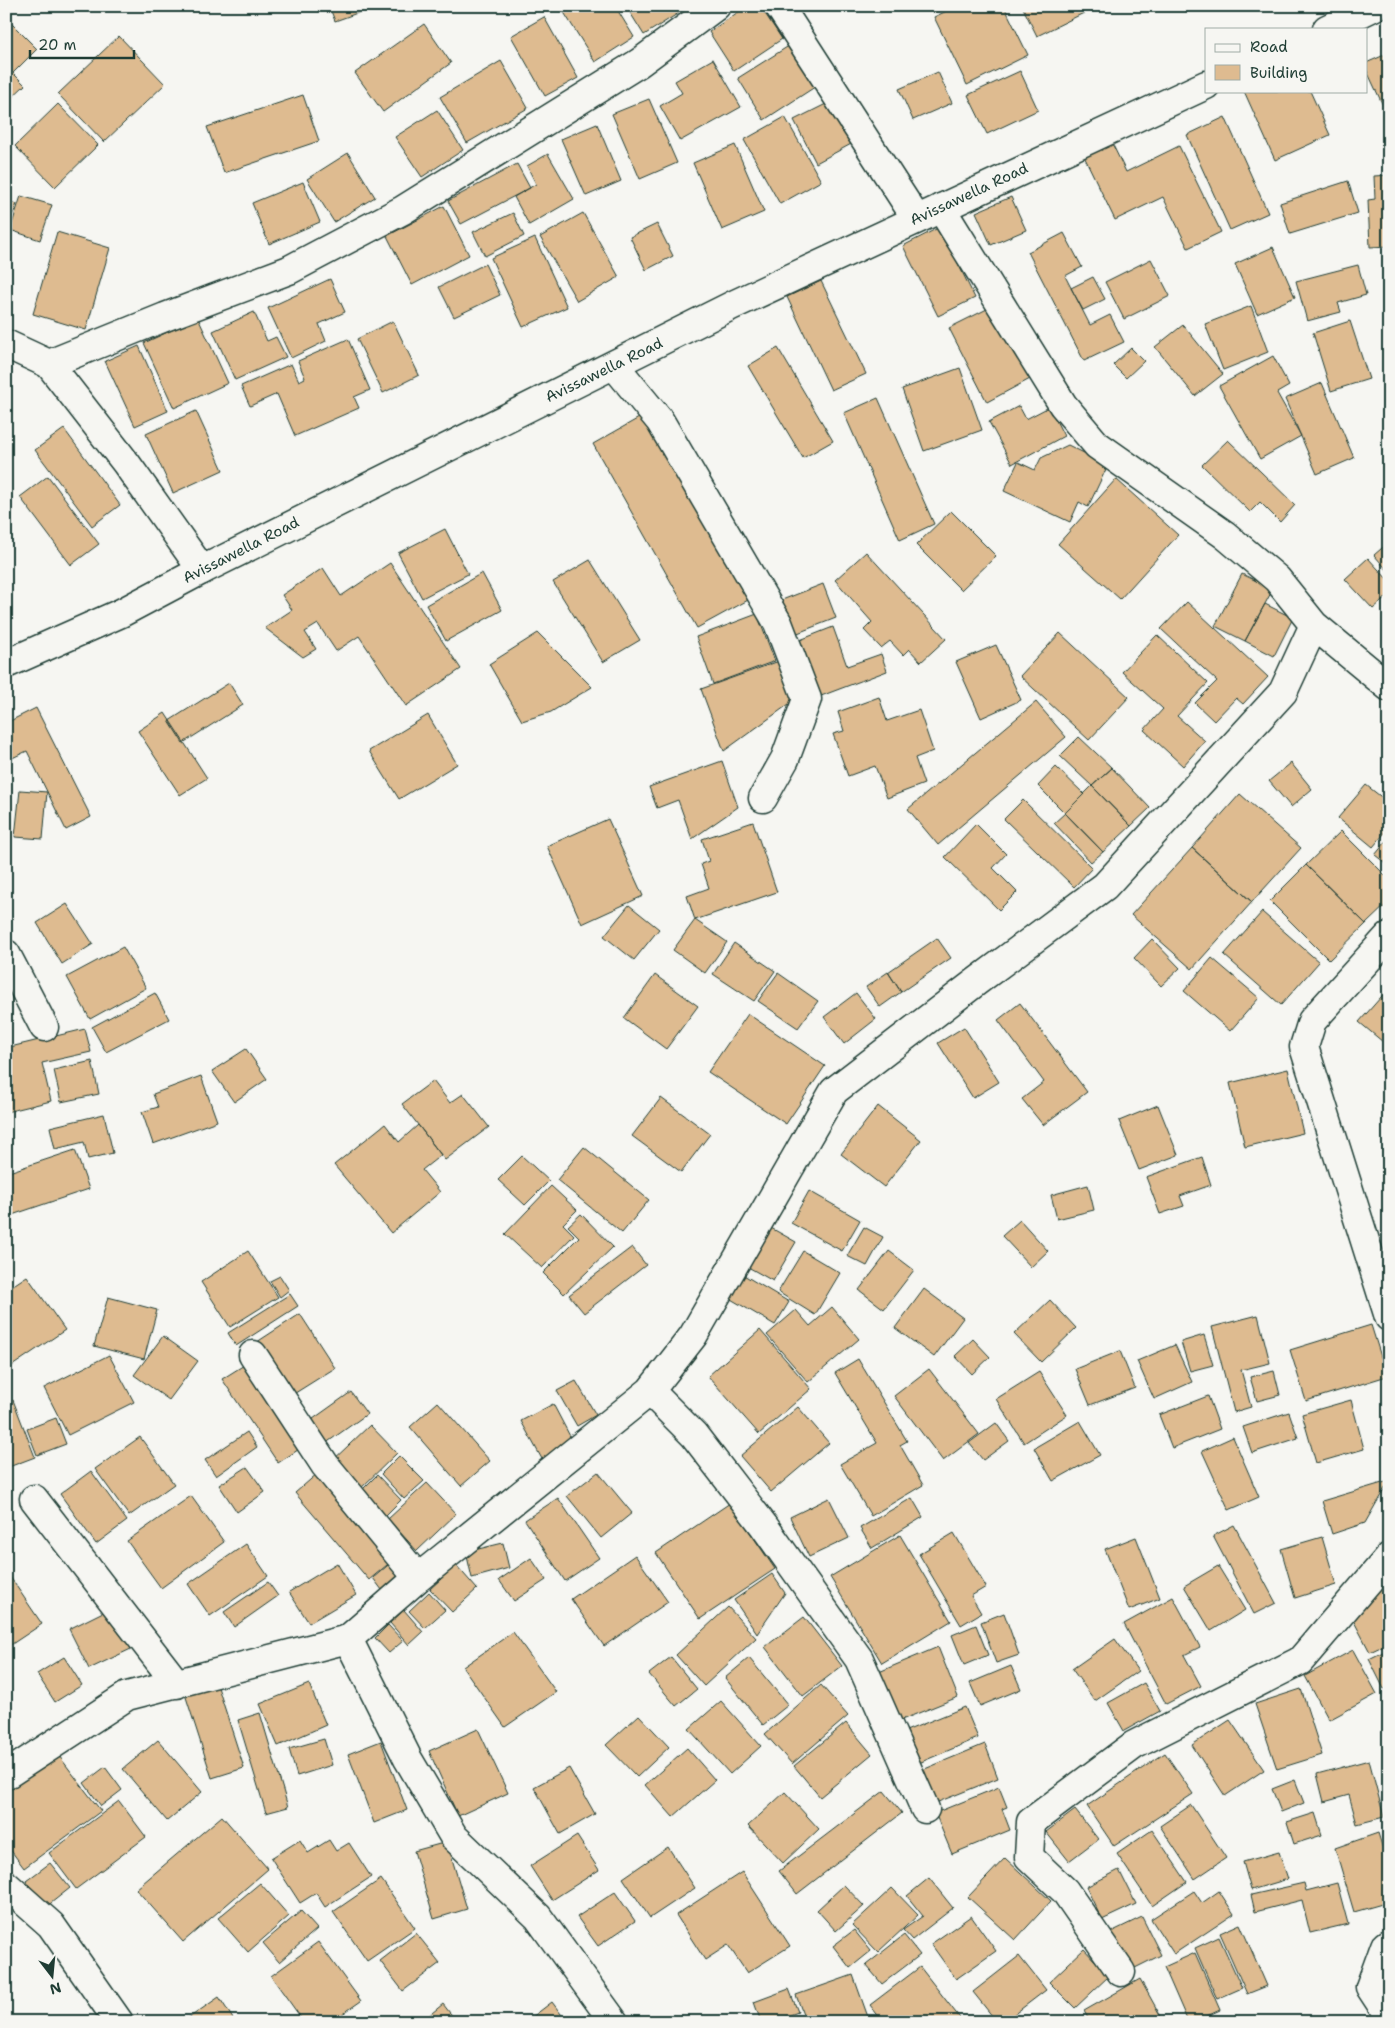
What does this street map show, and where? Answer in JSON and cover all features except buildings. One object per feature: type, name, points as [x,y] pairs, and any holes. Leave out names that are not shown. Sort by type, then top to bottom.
[{"type":"street","points":[[50,364],[165,316],[290,270],[403,210],[639,63],[716,6]]},
{"type":"street","points":[[779,6],[916,218]]},
{"type":"street","points":[[1329,28],[1375,6]]},
{"type":"street","name":"Avissawella Road","points":[[6,664],[121,613],[202,570],[733,306],[916,218],[1205,85]]},
{"type":"street","points":[[941,208],[1063,405],[1097,445],[1225,535],[1277,579],[1314,625],[1385,677]]},
{"type":"street","points":[[6,344],[50,364],[126,463],[202,570]]},
{"type":"street","points":[[614,365],[660,421],[778,623],[808,699],[785,759],[763,798]]},
{"type":"street","points":[[6,1774],[127,1696],[348,1639],[418,1578],[650,1391],[693,1336],[834,1091],[1105,886],[1283,692],[1314,625]]},
{"type":"street","points":[[1389,936],[1312,1021],[1304,1047],[1389,1317]]},
{"type":"street","points":[[6,954],[44,1027]]},
{"type":"street","points":[[253,1355],[325,1464],[418,1578]]},
{"type":"street","points":[[650,1391],[694,1435],[706,1450],[764,1526],[859,1659],[925,1809]]},
{"type":"street","points":[[34,1499],[177,1684]]},
{"type":"street","points":[[1121,1972],[1065,1891],[1029,1857],[1030,1822],[1134,1745],[1300,1661],[1389,1557]]},
{"type":"street","points":[[348,1639],[408,1759],[454,1837],[538,1916],[614,2022]]},
{"type":"street","points":[[6,1885],[51,1924],[119,2022]]},
{"type":"street","points":[[1389,1943],[1386,1946],[1370,1987],[1389,2016]]}]
